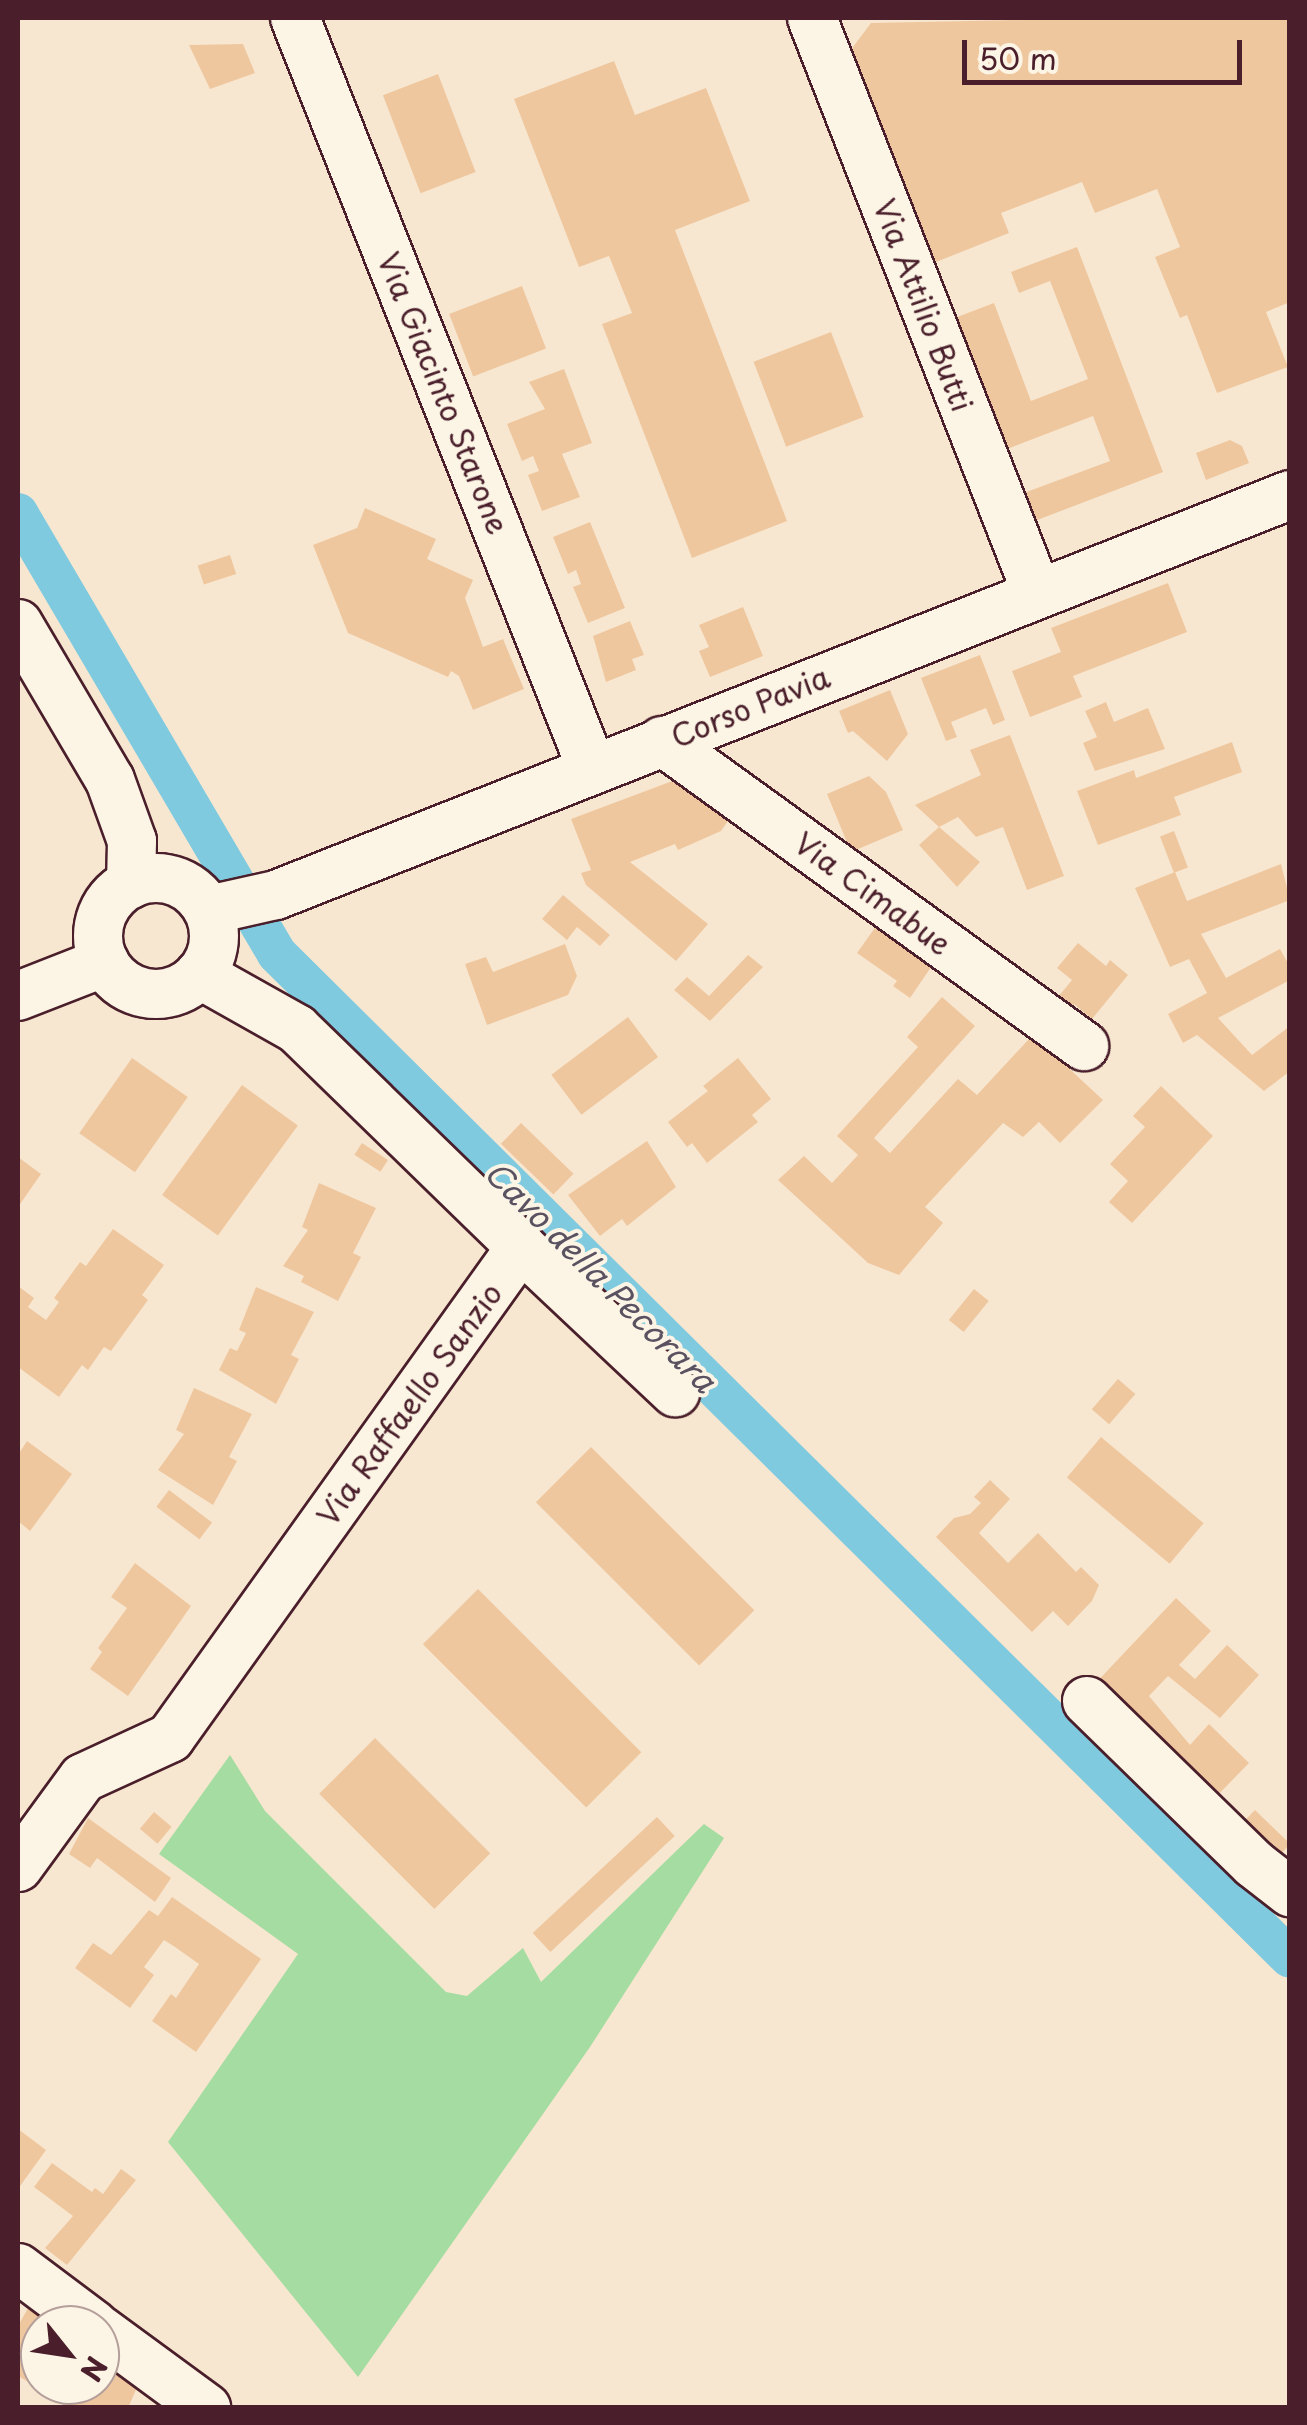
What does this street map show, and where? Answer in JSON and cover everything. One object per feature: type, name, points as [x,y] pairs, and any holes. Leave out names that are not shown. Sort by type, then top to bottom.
[{"type":"street","name":"Via Giacinto Starone","points":[[295,18],[592,769]]},
{"type":"street","name":"Via Attilio Butti","points":[[812,18],[1037,594]]},
{"type":"street","name":"Corso Pavia","points":[[211,910],[276,896],[1290,495]]},
{"type":"street","points":[[18,624],[110,780],[132,841],[131,884]]},
{"type":"street","name":"Via Cimabue","points":[[662,741],[1084,1046]]},
{"type":"street","points":[[154,877],[176,881],[211,910],[212,955],[200,974],[182,988],[159,994],[138,992],[118,981],[96,943],[102,918],[113,898],[131,884],[154,877]]},
{"type":"street","points":[[18,996],[105,962]]},
{"type":"street","points":[[200,974],[297,1029],[675,1392]]},
{"type":"street","name":"Via Raffaello Sanzio","points":[[18,1867],[83,1778],[170,1738],[521,1247]]},
{"type":"street","points":[[1087,1700],[1254,1864],[1290,1892]]},
{"type":"street","points":[[18,2268],[68,2305]]},
{"type":"street","points":[[120,2347],[178,2399]]},
{"type":"green space","points":[[230,1755],[265,1811],[446,1992],[467,1996],[523,1948],[541,1982],[704,1824],[724,1838],[590,2047],[358,2377],[168,2142],[298,1954],[159,1854]]},
{"type":"building","points":[[1290,18],[1290,302],[1266,312],[1288,367],[1217,393],[1187,315],[1180,318],[1155,257],[1180,247],[1157,189],[1095,213],[1082,182],[1001,213],[1009,233],[931,264],[847,55],[871,23]]},
{"type":"building","points":[[243,44],[255,73],[210,89],[189,45]]},
{"type":"building","points":[[614,61],[635,115],[706,88],[750,201],[675,230],[787,521],[692,558],[602,324],[632,313],[609,256],[579,267],[514,99]]},
{"type":"building","points":[[438,74],[476,172],[421,193],[383,95]]},
{"type":"building","points":[[1077,247],[1163,472],[1032,522],[1021,494],[1110,461],[1093,416],[1002,451],[952,319],[994,303],[1031,401],[1088,379],[1050,281],[1019,293],[1011,272]]},
{"type":"building","points":[[522,286],[546,349],[473,377],[449,314]]},
{"type":"building","points":[[831,332],[864,417],[786,447],[754,362]]},
{"type":"building","points":[[564,369],[592,443],[562,454],[580,497],[542,511],[528,475],[539,471],[533,456],[522,461],[507,424],[545,409],[529,382]]},
{"type":"building","points":[[1230,440],[1242,446],[1249,463],[1206,480],[1196,453]]},
{"type":"building","points":[[365,508],[436,539],[427,559],[473,580],[465,598],[483,647],[503,639],[524,689],[473,710],[459,676],[451,671],[448,677],[348,633],[313,545],[357,528]]},
{"type":"building","points":[[590,522],[625,608],[588,623],[573,587],[581,584],[576,570],[568,574],[553,537]]},
{"type":"building","points":[[230,555],[236,574],[204,585],[198,566]]},
{"type":"building","points":[[1168,583],[1187,632],[1073,676],[1082,697],[1030,717],[1012,671],[1061,652],[1051,628]]},
{"type":"building","points":[[743,607],[763,656],[710,677],[699,651],[709,647],[699,625]]},
{"type":"building","points":[[630,621],[644,655],[632,659],[636,670],[606,682],[593,636]]},
{"type":"building","points":[[980,655],[1005,720],[993,725],[986,708],[951,722],[957,737],[946,741],[921,678]]},
{"type":"building","points":[[890,690],[908,734],[887,761],[853,731],[848,733],[839,711]]},
{"type":"building","points":[[1106,702],[1114,722],[1148,708],[1165,749],[1095,771],[1083,743],[1097,737],[1085,711]]},
{"type":"building","points":[[1010,735],[1064,876],[1027,890],[1003,827],[976,837],[958,817],[939,827],[915,805],[981,775],[970,750]]},
{"type":"building","points":[[1232,742],[1242,772],[1174,797],[1181,815],[1098,845],[1077,791],[1134,770],[1136,778]]},
{"type":"building","points":[[869,776],[886,792],[903,830],[851,852],[827,794]]},
{"type":"building","points":[[683,777],[735,811],[721,831],[678,850],[675,844],[630,862],[708,924],[676,961],[586,885],[581,873],[591,870],[571,819]]},
{"type":"building","points":[[939,827],[980,862],[957,887],[919,845]]},
{"type":"building","points":[[1174,831],[1188,867],[1174,873],[1160,836]]},
{"type":"building","points":[[1281,864],[1290,900],[1201,934],[1226,978],[1280,949],[1290,967],[1290,980],[1218,1018],[1252,1055],[1290,1026],[1290,1071],[1264,1091],[1197,1035],[1183,1043],[1168,1014],[1207,993],[1189,959],[1170,967],[1135,888],[1175,872],[1187,901]]},
{"type":"building","points":[[563,895],[610,935],[600,946],[577,927],[567,940],[542,919]]},
{"type":"building","points":[[884,915],[940,954],[910,998],[893,986],[897,981],[857,953]]},
{"type":"building","points":[[1078,943],[1106,966],[1110,960],[1128,975],[1092,1019],[1074,1004],[1067,1013],[1054,1002],[1072,980],[1057,968]]},
{"type":"building","points":[[565,944],[577,976],[568,995],[487,1025],[465,964],[486,957],[493,972]]},
{"type":"building","points":[[748,955],[763,967],[710,1021],[674,990],[687,977],[709,996]]},
{"type":"building","points":[[942,997],[975,1026],[874,1138],[890,1153],[958,1079],[977,1095],[1041,1026],[1074,1051],[1062,1062],[1103,1100],[1060,1143],[1039,1122],[1023,1137],[1003,1123],[925,1207],[943,1223],[899,1275],[868,1263],[778,1180],[804,1156],[832,1183],[858,1155],[837,1136],[918,1047],[907,1037]]},
{"type":"building","points":[[628,1017],[658,1057],[581,1115],[551,1075]]},
{"type":"building","points":[[132,1058],[188,1097],[135,1172],[79,1133]]},
{"type":"building","points":[[738,1058],[771,1099],[752,1115],[758,1122],[707,1163],[692,1143],[687,1147],[668,1122],[708,1091],[703,1086]]},
{"type":"building","points":[[242,1085],[298,1126],[218,1236],[162,1195]]},
{"type":"building","points":[[1161,1086],[1213,1136],[1132,1223],[1109,1202],[1128,1181],[1110,1164],[1145,1127],[1133,1116]]},
{"type":"building","points":[[521,1123],[574,1174],[553,1195],[501,1144]]},
{"type":"building","points":[[647,1141],[676,1187],[627,1226],[622,1219],[600,1236],[568,1195]]},
{"type":"building","points":[[362,1143],[388,1160],[380,1172],[354,1155]]},
{"type":"building","points":[[18,1157],[41,1174],[18,1207]]},
{"type":"building","points":[[319,1183],[376,1208],[353,1253],[361,1257],[338,1301],[301,1282],[304,1276],[283,1266],[308,1230],[302,1227]]},
{"type":"building","points":[[113,1229],[164,1265],[142,1295],[148,1300],[111,1351],[104,1347],[88,1370],[82,1365],[59,1397],[18,1367],[18,1286],[34,1298],[28,1307],[46,1320],[59,1302],[54,1298],[80,1262],[86,1266]]},
{"type":"building","points":[[256,1287],[314,1312],[291,1355],[299,1359],[276,1404],[219,1370],[230,1348],[237,1351],[246,1333],[239,1330]]},
{"type":"building","points":[[974,1289],[989,1301],[964,1332],[949,1320]]},
{"type":"building","points":[[1118,1379],[1135,1394],[1109,1424],[1092,1409]]},
{"type":"building","points":[[194,1388],[252,1414],[229,1457],[237,1461],[213,1505],[158,1470],[184,1434],[176,1430]]},
{"type":"building","points":[[1101,1437],[1204,1523],[1170,1564],[1067,1478]]},
{"type":"building","points":[[27,1441],[72,1474],[30,1531],[18,1521],[18,1455]]},
{"type":"building","points":[[591,1447],[754,1610],[699,1665],[536,1502]]},
{"type":"building","points":[[990,1480],[1010,1499],[979,1533],[1008,1563],[1038,1533],[1076,1572],[1081,1567],[1099,1585],[1092,1601],[1068,1626],[1053,1611],[1032,1632],[936,1537],[954,1518],[970,1514],[981,1503],[974,1497]]},
{"type":"building","points":[[169,1490],[212,1522],[199,1539],[156,1507]]},
{"type":"building","points":[[135,1563],[191,1606],[128,1696],[90,1669],[102,1652],[98,1648],[127,1608],[111,1597]]},
{"type":"building","points":[[478,1589],[641,1752],[586,1807],[423,1644]]},
{"type":"building","points":[[1176,1598],[1211,1631],[1179,1665],[1195,1679],[1227,1645],[1259,1675],[1220,1718],[1168,1676],[1149,1696],[1190,1745],[1209,1724],[1249,1763],[1209,1804],[1090,1689]]},
{"type":"building","points":[[375,1738],[490,1853],[434,1909],[319,1794]]},
{"type":"building","points":[[1255,1810],[1290,1844],[1270,1865],[1235,1831]]},
{"type":"building","points":[[154,1812],[172,1827],[157,1844],[140,1829]]},
{"type":"building","points":[[657,1817],[675,1836],[550,1952],[533,1933]]},
{"type":"building","points":[[88,1818],[171,1878],[155,1902],[97,1858],[90,1868],[69,1854]]},
{"type":"building","points":[[172,1897],[261,1959],[196,2052],[152,2021],[171,1994],[176,1998],[199,1964],[175,1947],[164,1940],[144,1967],[154,1975],[130,2008],[75,1968],[93,1943],[111,1955],[149,1910],[158,1916]]},
{"type":"building","points":[[18,2129],[46,2150],[18,2189]]},
{"type":"building","points":[[52,2163],[92,2192],[95,2188],[103,2194],[121,2169],[136,2180],[67,2265],[45,2248],[73,2216],[34,2187]]},
{"type":"building","points":[[20,2322],[20,2377],[18,2376]]},
{"type":"building","points":[[120,2377],[138,2385],[128,2408],[69,2408],[120,2405]]},
{"type":"waterway","name":"Cavo della Pecorara","points":[[18,513],[277,954],[1290,1958]]}]
